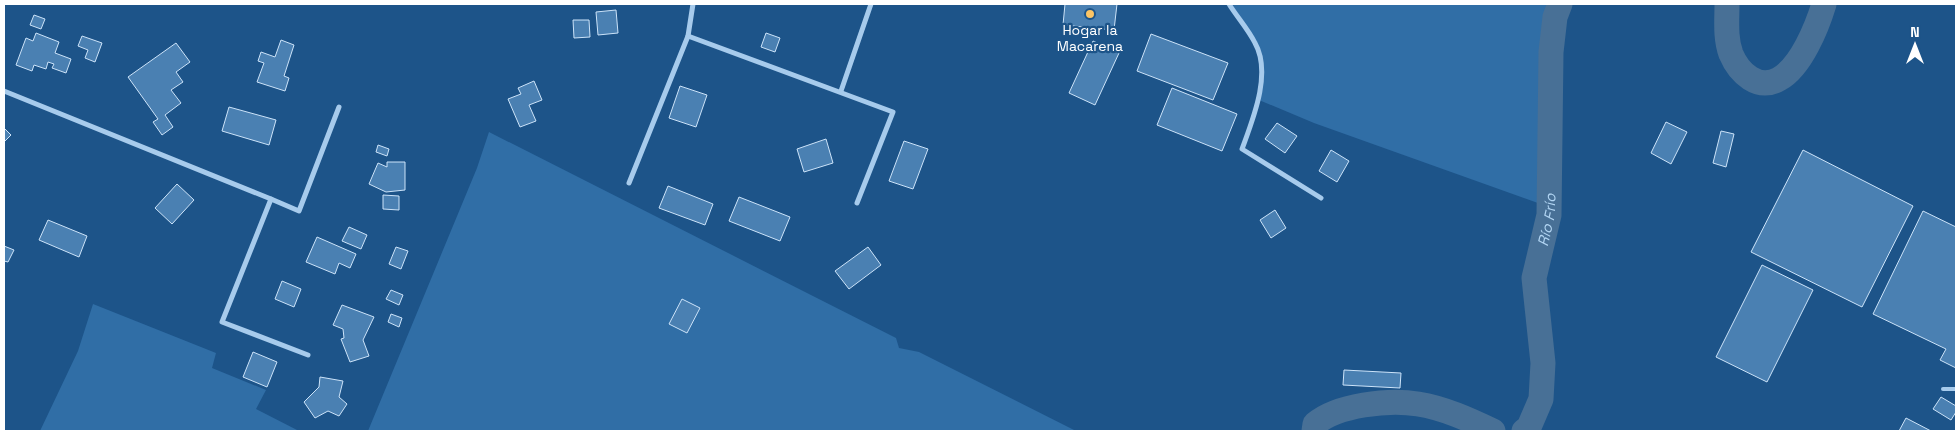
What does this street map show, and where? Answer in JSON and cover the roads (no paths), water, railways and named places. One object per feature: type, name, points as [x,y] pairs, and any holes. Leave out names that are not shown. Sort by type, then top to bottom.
[{"type":"street","points":[[629,183],[688,36],[693,4]]},
{"type":"street","points":[[841,91],[871,4]]},
{"type":"street","points":[[1229,4],[1256,44],[1261,62],[1259,100],[1242,149],[1321,198]]},
{"type":"street","points":[[688,36],[841,91],[893,112],[857,203]]},
{"type":"street","points":[[4,91],[298,210],[338,108]]},
{"type":"street","points":[[271,199],[222,322],[308,355]]},
{"type":"lane","points":[[1944,389],[1956,389]]},
{"type":"waterway","name":"Río Frío","points":[[1524,431],[1529,427],[1541,399],[1543,363],[1534,278],[1549,215],[1551,52],[1555,17],[1560,4]]},
{"type":"waterway","name":"Río Frío","points":[[1727,4],[1727,35],[1734,61],[1750,78],[1764,83],[1779,79],[1787,73],[1801,56],[1817,24],[1824,4]]},
{"type":"waterway","name":"Río Frío","points":[[1314,431],[1315,424],[1336,412],[1364,405],[1393,402],[1437,408],[1493,431]]},
{"type":"place","name":"Hogar la Macarena","points":[[1090,14]]}]
